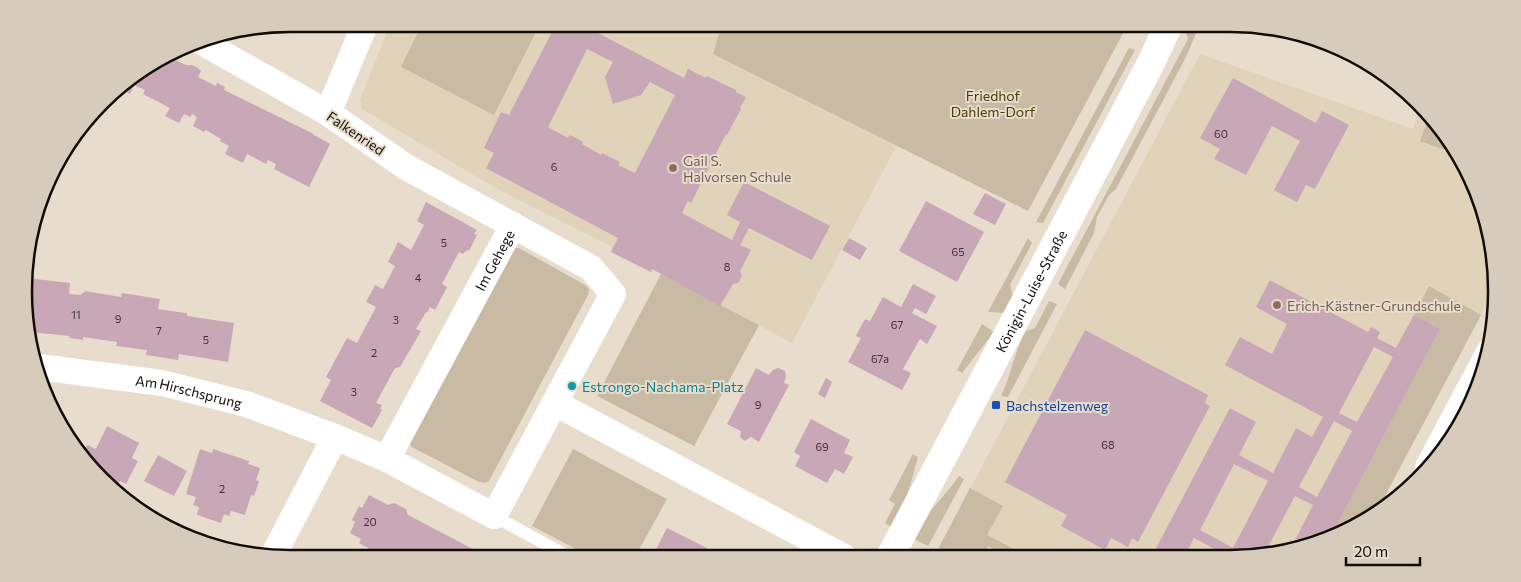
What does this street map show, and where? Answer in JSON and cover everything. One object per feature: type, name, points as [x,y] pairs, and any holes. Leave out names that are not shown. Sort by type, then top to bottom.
[{"type":"main road","name":"Königin-Luise-Straße","points":[[894,550],[1151,63],[1165,33]]},
{"type":"street","points":[[328,113],[361,33]]},
{"type":"street","name":"Falkenried","points":[[209,46],[328,113],[406,167],[513,225]]},
{"type":"street","name":"Im Gehege","points":[[387,460],[513,225],[591,268],[613,294],[494,516]]},
{"type":"street","name":"Am Hirschsprung","points":[[44,368],[162,383],[246,404],[335,437]]},
{"type":"street","points":[[1445,435],[1469,389]]},
{"type":"street","points":[[555,403],[831,550]]},
{"type":"street","points":[[277,549],[335,437],[387,460],[494,516]]},
{"type":"lane","points":[[494,516],[556,550]]},
{"type":"shaded area","name":"Gail S. Halvorsen Schule","points":[[386,33],[720,33],[714,54],[897,145],[792,343],[653,269],[651,272],[614,254],[611,252],[611,246],[501,191],[362,109],[360,100]]},
{"type":"shaded area","name":"Erich-Kästner-Grundschule","points":[[1200,54],[1413,129],[1418,114],[1445,147],[1462,177],[1475,208],[1484,241],[1488,274],[1488,301],[1384,499],[1344,523],[1313,536],[1280,545],[1247,549],[938,550]]},
{"type":"green space","points":[[418,33],[535,33],[494,115],[401,67]]},
{"type":"green space","name":"Friedhof Dahlem-Dorf","points":[[719,33],[1123,33],[1028,211],[713,54]]},
{"type":"green space","points":[[1186,33],[1196,33],[1186,57],[1116,189],[1109,195],[1097,217],[1094,233],[1065,289],[1058,284],[1188,39]]},
{"type":"green space","points":[[1129,48],[1135,50],[1043,223],[1036,222]]},
{"type":"green space","points":[[1426,124],[1447,151],[1420,141]]},
{"type":"green space","points":[[1028,238],[1032,243],[1010,285],[1013,296],[1004,313],[988,312]]},
{"type":"green space","points":[[513,248],[519,248],[589,289],[588,295],[489,481],[485,483],[479,482],[412,447],[409,443]]},
{"type":"green space","points":[[661,274],[759,325],[694,446],[597,396]]},
{"type":"green space","points":[[1429,286],[1481,315],[1384,499],[1359,515],[1336,527],[1440,329],[1414,315]]},
{"type":"green space","points":[[1049,301],[1057,304],[1008,397],[1001,396],[1015,355],[1026,331],[1035,328]]},
{"type":"green space","points":[[982,324],[994,332],[962,373],[957,370]]},
{"type":"green space","points":[[573,449],[667,499],[639,550],[578,550],[532,526]]},
{"type":"green space","points":[[913,454],[918,457],[907,496],[891,527],[885,523],[895,504],[889,500]]},
{"type":"green space","points":[[959,476],[964,479],[928,546],[914,539],[932,509]]},
{"type":"green space","points":[[970,488],[1003,506],[987,535],[1016,550],[996,550],[988,546],[986,550],[938,550]]},
{"type":"building","points":[[551,33],[598,33],[684,78],[688,69],[736,90],[736,92],[746,97],[691,203],[688,201],[682,213],[732,240],[740,222],[727,215],[744,182],[830,226],[812,260],[749,228],[740,245],[751,250],[740,271],[742,276],[738,283],[733,284],[720,306],[652,269],[651,272],[611,252],[618,238],[486,168],[494,153],[484,148],[501,112],[509,115]],"holes":[[[587,49],[613,62],[605,77],[613,104],[641,95],[650,82],[675,95],[635,173],[618,165],[620,162],[602,153],[601,155],[570,135],[568,138],[548,127]]]},
{"type":"building","points":[[175,60],[197,67],[201,71],[198,77],[216,86],[217,83],[225,87],[224,90],[312,133],[330,144],[309,187],[274,169],[276,164],[268,160],[266,164],[247,154],[243,163],[225,154],[229,146],[220,141],[221,139],[206,130],[204,132],[193,126],[197,117],[192,114],[190,117],[184,114],[179,123],[165,116],[170,108],[143,94],[145,90],[135,85]]},
{"type":"building","points":[[1233,78],[1316,123],[1322,111],[1349,125],[1315,189],[1306,185],[1297,202],[1274,190],[1300,141],[1272,126],[1246,175],[1214,159],[1220,149],[1200,138]]},
{"type":"building","points":[[985,193],[1006,204],[995,225],[973,214]]},
{"type":"building","points":[[926,201],[984,232],[957,282],[899,251]]},
{"type":"building","points":[[426,202],[477,230],[474,234],[477,235],[469,251],[467,250],[463,254],[459,252],[442,284],[447,287],[435,310],[430,307],[416,329],[421,331],[400,367],[395,368],[376,403],[382,405],[380,409],[382,410],[372,428],[320,401],[331,380],[326,377],[347,338],[357,343],[376,307],[366,302],[375,285],[383,289],[395,266],[388,262],[398,242],[411,250],[424,225],[417,221]]},
{"type":"building","points":[[849,238],[867,248],[860,260],[842,250]]},
{"type":"building","points":[[33,279],[70,283],[69,294],[81,295],[85,291],[121,297],[122,293],[160,299],[158,309],[187,313],[187,316],[234,323],[228,362],[179,354],[178,360],[146,355],[147,350],[116,346],[117,342],[83,337],[83,340],[69,338],[70,336],[36,333]]},
{"type":"building","points":[[1270,280],[1368,332],[1371,327],[1380,332],[1377,338],[1396,348],[1414,315],[1440,329],[1336,527],[1294,542],[1313,505],[1295,496],[1268,546],[1217,550],[1194,538],[1188,550],[1155,550],[1230,408],[1256,422],[1239,455],[1273,473],[1296,428],[1312,437],[1323,417],[1225,365],[1240,337],[1272,354],[1287,324],[1256,307]],"holes":[[[1374,347],[1393,357],[1357,422],[1339,413]],[[1334,421],[1352,431],[1317,497],[1299,487]],[[1234,464],[1268,481],[1233,548],[1200,530]]]},
{"type":"building","points":[[913,284],[936,296],[926,314],[915,308],[912,313],[937,326],[927,344],[920,339],[903,369],[911,373],[902,390],[848,362],[861,338],[856,336],[860,328],[865,319],[870,321],[883,297],[901,307]]},
{"type":"building","points":[[1085,330],[1208,395],[1205,403],[1210,406],[1138,542],[1132,538],[1128,547],[1111,538],[1105,550],[1061,526],[1067,515],[1005,482]]},
{"type":"building","points":[[756,368],[769,375],[778,368],[785,371],[784,383],[789,385],[759,442],[751,437],[745,441],[740,437],[741,431],[727,424]]},
{"type":"building","points":[[826,378],[832,382],[825,398],[818,394]]},
{"type":"building","points":[[811,419],[850,440],[844,453],[853,457],[844,474],[835,469],[827,483],[795,466],[800,456],[794,452]]},
{"type":"building","points":[[107,426],[139,443],[132,458],[138,461],[126,484],[120,481],[119,483],[108,474],[86,448],[87,445],[96,449]]},
{"type":"building","points":[[200,449],[212,453],[213,449],[249,461],[248,464],[260,468],[256,480],[259,481],[254,496],[251,495],[245,515],[231,511],[229,516],[224,514],[221,523],[197,515],[199,507],[193,505],[196,497],[186,494]]},
{"type":"building","points":[[158,455],[187,471],[174,496],[144,481]]},
{"type":"building","points":[[369,495],[388,505],[394,503],[406,509],[408,515],[475,550],[367,550],[368,548],[359,543],[361,539],[350,533],[355,522],[352,520],[359,506],[362,508]]},
{"type":"building","points":[[667,528],[707,548],[706,550],[656,550]]},
{"type":"place","name":"Gail S. Halvorsen Schule","points":[[673,168]]},
{"type":"place","name":"Erich-Kästner-Grundschule","points":[[1277,305]]},
{"type":"place","name":"Estrongo-Nachama-Platz","points":[[572,386]]},
{"type":"place","name":"Bachstelzenweg","points":[[996,405]]}]
